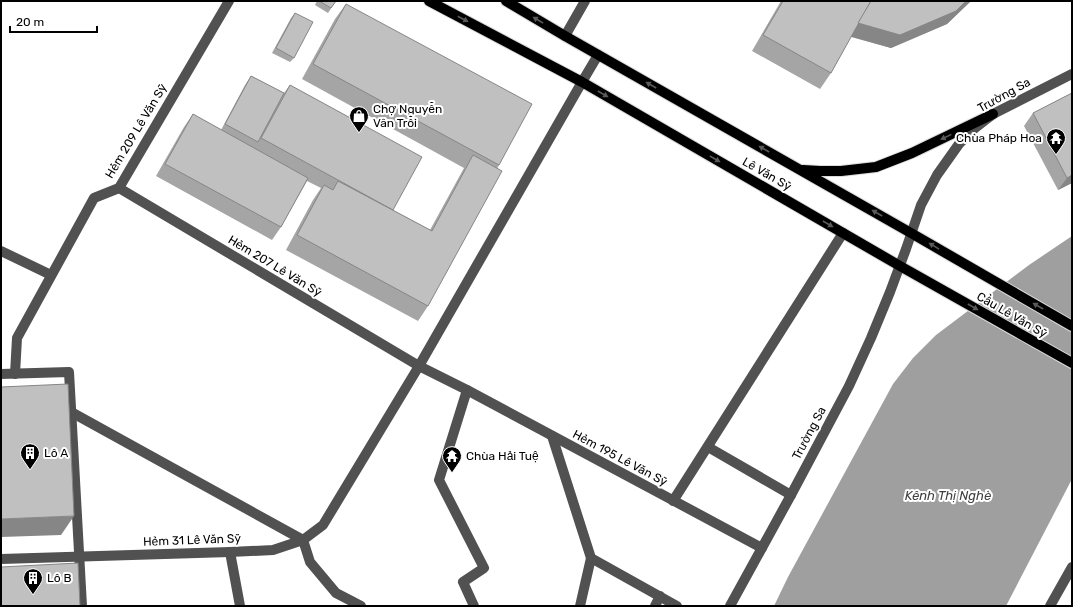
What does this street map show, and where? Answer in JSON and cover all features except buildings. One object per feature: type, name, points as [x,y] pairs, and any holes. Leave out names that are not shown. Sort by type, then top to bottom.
[{"type":"main road","name":"Lê Văn Sỹ","points":[[429,1],[582,82],[939,288]]},
{"type":"main road","name":"Lê Văn Sỹ","points":[[506,1],[564,36],[957,260]]},
{"type":"main road","points":[[799,169],[820,172],[841,172],[876,167],[912,153],[993,114]]},
{"type":"main road","name":"Cầu Lê Văn Sỹ","points":[[957,260],[1072,326]]},
{"type":"main road","name":"Cầu Lê Văn Sỹ","points":[[939,288],[1072,364]]},
{"type":"street","name":"Hẻm 209 Lê Văn Sỹ","points":[[15,374],[16,338],[94,198],[119,188],[230,1]]},
{"type":"street","points":[[564,36],[585,1]]},
{"type":"street","points":[[303,540],[323,525],[419,366],[598,55]]},
{"type":"street","name":"Trường Sa","points":[[730,606],[849,386],[871,338],[900,266],[923,200],[937,175],[960,144],[975,128],[993,114],[1072,74]]},
{"type":"street","name":"Hẻm 207 Lê Văn Sỹ","points":[[119,188],[419,366],[467,390]]},
{"type":"street","points":[[673,501],[843,233]]},
{"type":"street","points":[[1,250],[51,275]]},
{"type":"street","points":[[1,374],[70,372],[82,606]]},
{"type":"street","points":[[467,390],[439,480],[484,568],[463,582],[474,606]]},
{"type":"street","name":"Hẻm 195 Lê Văn Sỹ","points":[[467,390],[762,548]]},
{"type":"street","points":[[71,412],[303,540],[310,562],[336,593],[361,606]]},
{"type":"street","points":[[552,436],[591,558],[580,606]]},
{"type":"street","points":[[708,447],[791,495]]},
{"type":"street","name":"Hẻm 31 Lê Văn Sỹ","points":[[1,559],[273,550],[303,540]]},
{"type":"street","points":[[230,552],[240,606]]},
{"type":"street","points":[[591,558],[677,606]]},
{"type":"street","points":[[1050,606],[1070,573]]},
{"type":"street","points":[[655,606],[660,596]]},
{"type":"water","name":"Kênh Thị Nghè","points":[[1072,236],[1072,479],[1006,606],[774,606],[788,577],[893,384],[913,358],[936,335],[1029,265]]},
{"type":"place","name":"Chợ Nguyễn Văn Trỗi","points":[[359,133]]},
{"type":"place","name":"Chùa Pháp Hoa","points":[[1056,155]]},
{"type":"place","name":"Lô A","points":[[30,470]]},
{"type":"place","name":"Chùa Hải Tuệ","points":[[452,473]]},
{"type":"place","name":"Lô B","points":[[33,595]]}]
